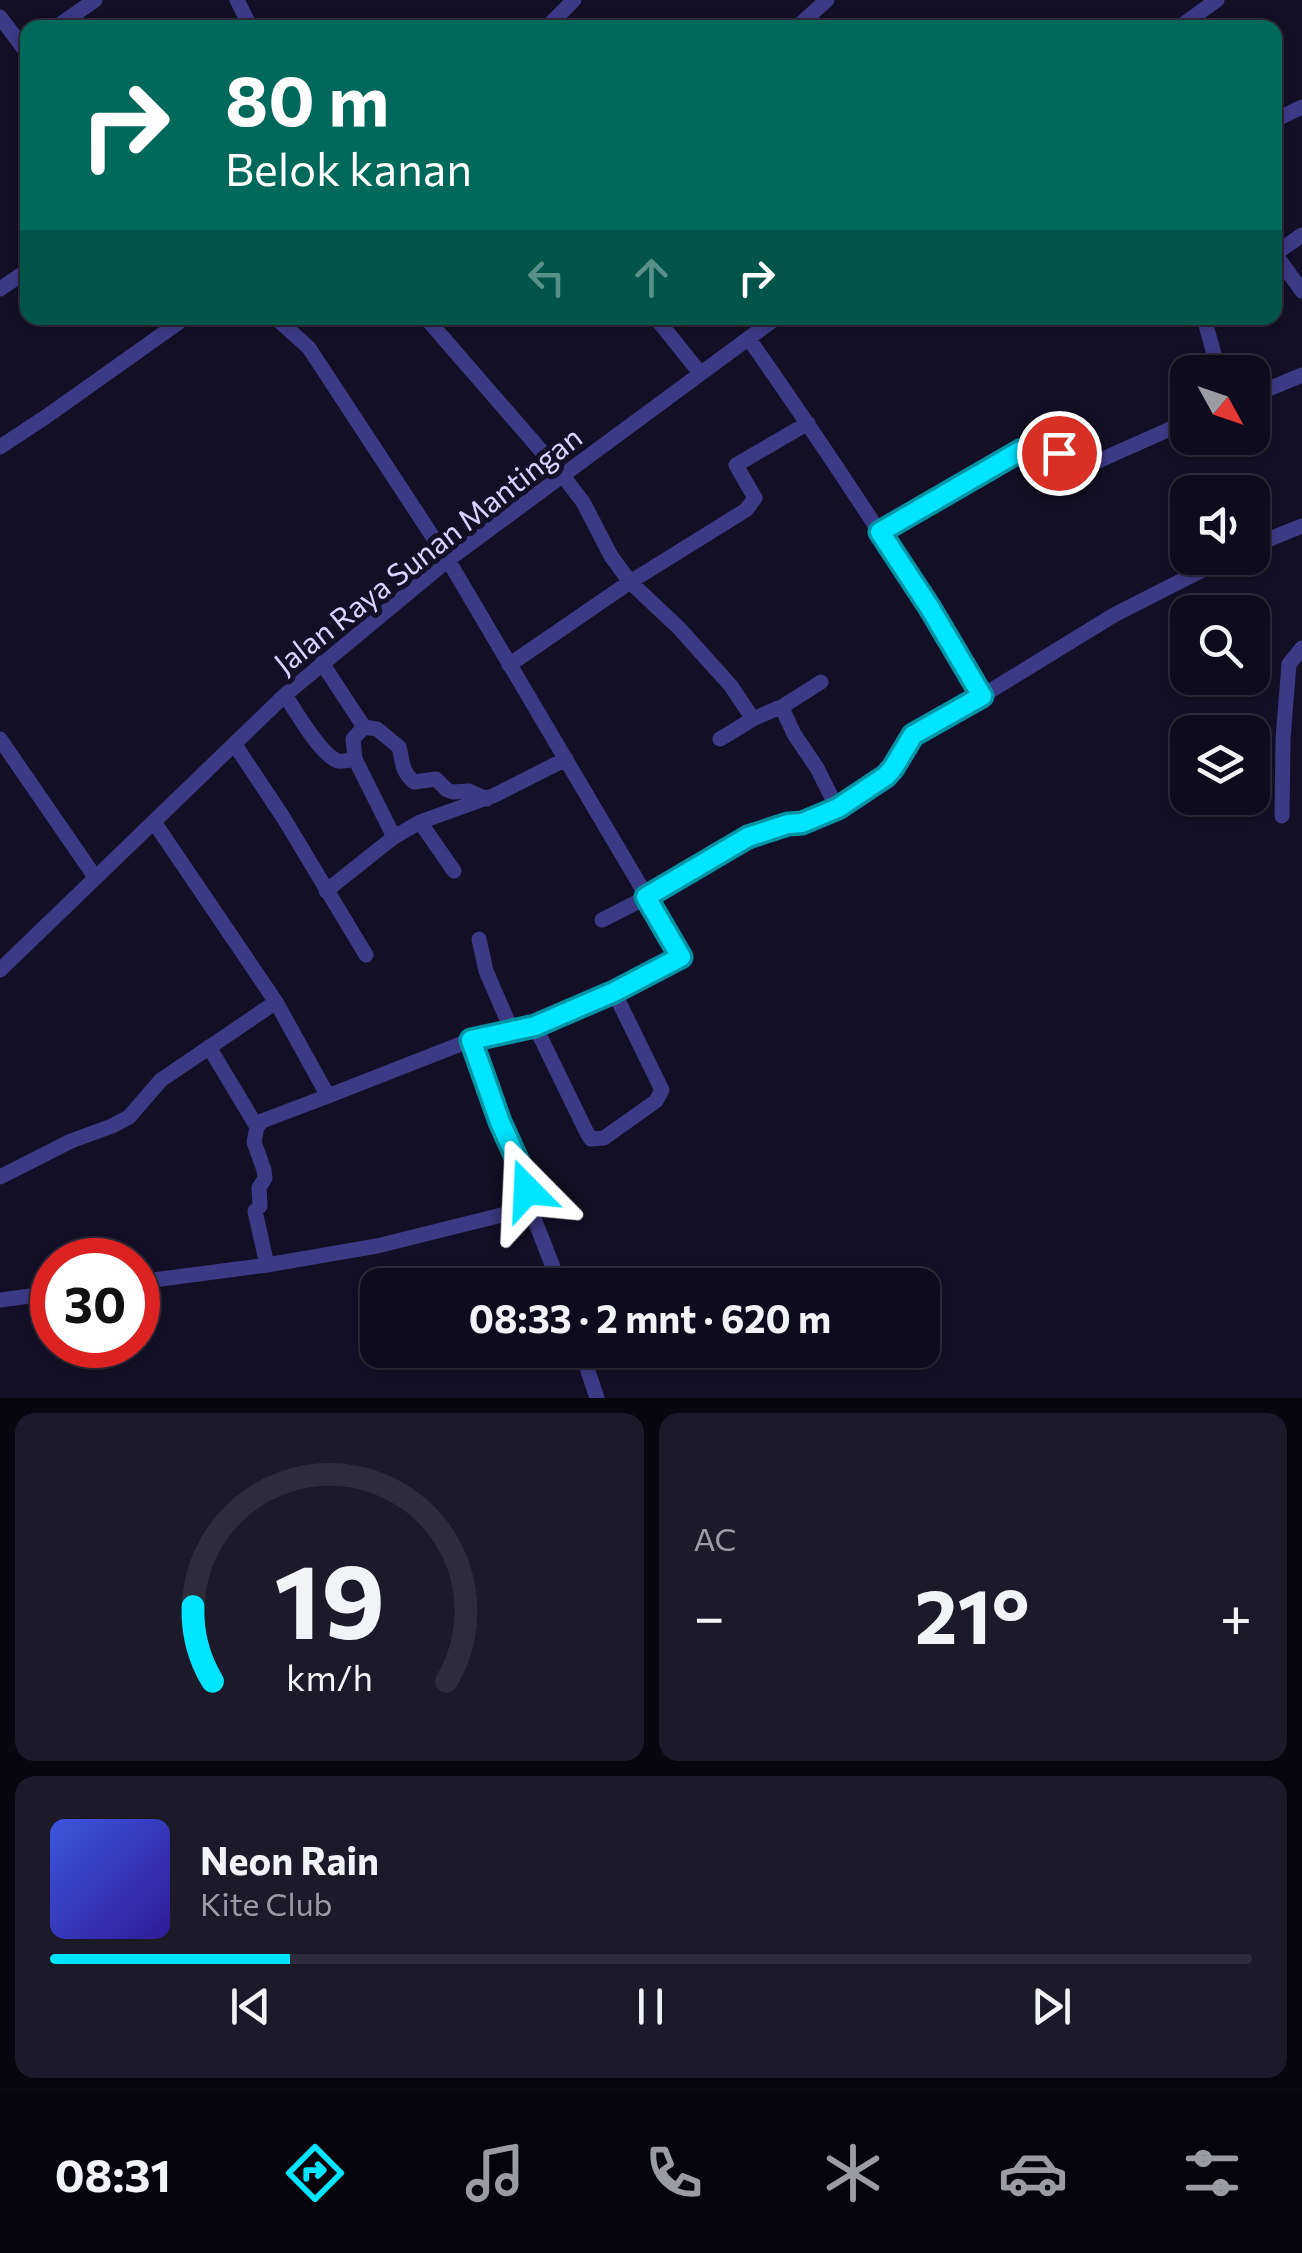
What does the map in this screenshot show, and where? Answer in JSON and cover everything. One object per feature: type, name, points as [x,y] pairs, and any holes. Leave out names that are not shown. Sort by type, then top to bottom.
[{"type":"street","points":[[66,20],[95,0]]},
{"type":"street","points":[[554,20],[574,0]]},
{"type":"street","points":[[805,20],[827,0]]},
{"type":"street","points":[[1189,20],[1217,0]]},
{"type":"street","points":[[0,17],[20,43]]},
{"type":"street","points":[[1282,264],[1302,291]]},
{"type":"street","points":[[0,447],[175,325]]},
{"type":"street","points":[[267,1265],[255,1211],[260,1206],[258,1188],[264,1178],[254,1142],[262,1121],[471,1040],[535,1026],[614,992],[681,957],[448,560],[309,348],[284,325]]},
{"type":"street","points":[[432,325],[563,476],[583,502],[611,556],[630,582],[692,642],[731,686],[753,719]]},
{"type":"street","points":[[662,325],[700,373]]},
{"type":"street","name":"Jalan Raya Sunan Mantingan","points":[[1,968],[284,695],[448,560],[767,325]]},
{"type":"street","points":[[1206,325],[1214,355]]},
{"type":"street","points":[[748,339],[930,608],[982,696]]},
{"type":"street","points":[[1270,388],[1302,375]]},
{"type":"street","points":[[509,665],[630,582],[746,510],[755,498],[736,464],[808,423]]},
{"type":"street","points":[[880,532],[1020,451],[1040,446],[1076,465],[1087,466],[1170,429]]},
{"type":"street","points":[[1270,539],[1302,526]]},
{"type":"street","points":[[602,920],[748,837],[802,823],[838,808],[886,776],[913,735],[1114,615],[1193,575]]},
{"type":"street","points":[[1282,816],[1283,738],[1290,664],[1302,648]]},
{"type":"street","points":[[322,664],[364,727],[376,729],[399,747],[401,766],[414,782],[436,778],[446,790],[469,791],[487,798]]},
{"type":"street","points":[[720,739],[821,682]]},
{"type":"street","points":[[284,695],[332,759],[354,759]]},
{"type":"street","points":[[780,708],[838,808]]},
{"type":"street","points":[[364,727],[353,739],[354,759],[394,837]]},
{"type":"street","points":[[0,738],[95,877]]},
{"type":"street","points":[[235,745],[366,956]]},
{"type":"street","points":[[326,891],[394,837],[420,822],[487,798],[566,759]]},
{"type":"street","points":[[154,822],[276,1002],[328,1096]]},
{"type":"street","points":[[420,822],[454,871]]},
{"type":"street","points":[[479,939],[486,971],[512,1031]]},
{"type":"street","points":[[535,1026],[586,1133],[591,1139],[604,1138],[656,1101],[662,1090],[614,992]]},
{"type":"street","points":[[0,1177],[128,1117],[161,1080],[276,1002]]},
{"type":"street","points":[[471,1040],[520,1166],[530,1208],[553,1268]]},
{"type":"street","points":[[208,1047],[257,1128]]},
{"type":"street","points":[[160,1279],[377,1246],[530,1208]]},
{"type":"street","points":[[0,1300],[30,1296]]},
{"type":"street","points":[[587,1368],[597,1398]]},
{"type":"route","points":[[527,1190],[471,1040],[535,1026],[614,992],[681,957],[646,897],[748,837],[802,823],[838,808],[886,776],[913,735],[982,696],[880,532],[1020,451],[1040,446],[1059,453]]}]
